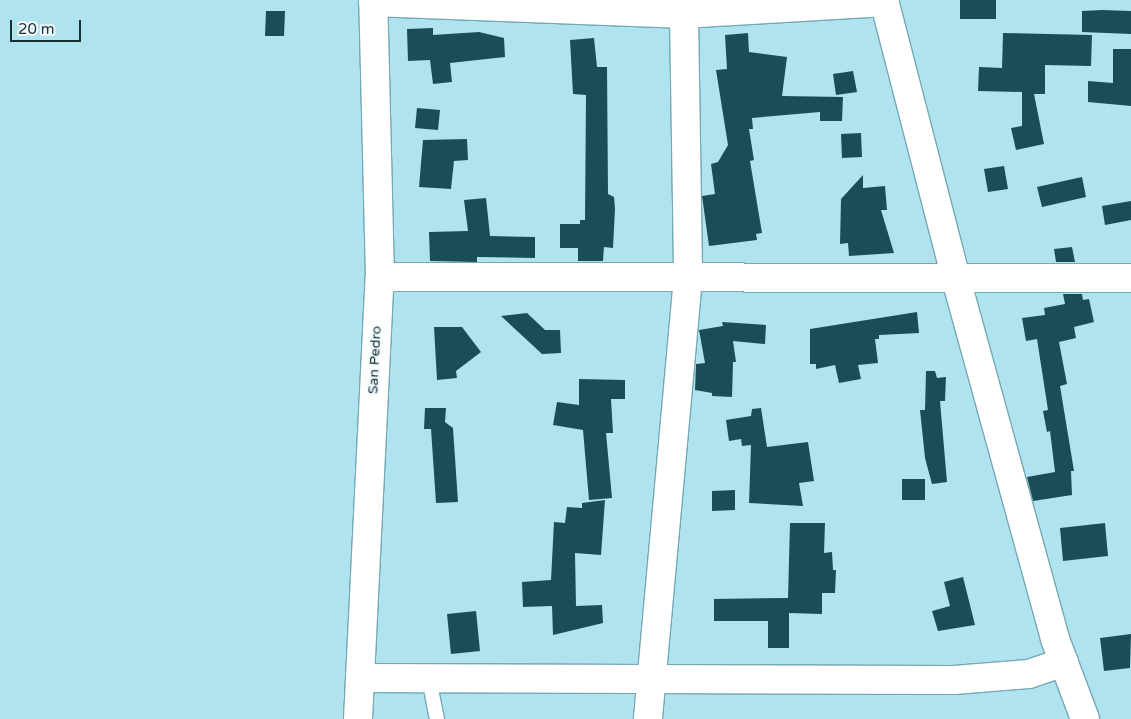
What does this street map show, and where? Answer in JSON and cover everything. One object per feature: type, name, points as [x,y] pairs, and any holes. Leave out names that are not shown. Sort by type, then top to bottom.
[{"type":"street","points":[[373,1],[684,14],[884,1],[956,279],[1064,662],[1085,719]]},
{"type":"street","name":"San Pedro","points":[[358,719],[380,277],[373,1]]},
{"type":"street","points":[[648,719],[688,278],[684,14]]},
{"type":"street","points":[[380,277],[1131,278]]},
{"type":"street","points":[[360,678],[652,681],[954,680],[1029,674],[1064,662]]},
{"type":"lane","points":[[429,679],[437,719]]},
{"type":"building","points":[[960,0],[996,0],[996,19],[960,19]]},
{"type":"building","points":[[266,11],[285,11],[284,36],[265,36]]},
{"type":"building","points":[[1082,11],[1131,11],[1131,34],[1082,32]]},
{"type":"building","points":[[433,28],[433,35],[479,32],[504,38],[505,57],[450,63],[452,82],[433,84],[430,60],[408,61],[407,29]]},
{"type":"building","points":[[748,33],[749,52],[787,57],[782,96],[843,97],[842,121],[820,121],[820,112],[752,118],[753,129],[749,129],[754,160],[750,161],[762,233],[756,234],[757,240],[709,246],[702,196],[715,194],[711,164],[718,162],[728,145],[716,70],[727,69],[725,35]]},
{"type":"building","points":[[1003,33],[1092,35],[1091,66],[1045,65],[1045,94],[1034,94],[1044,144],[1016,150],[1011,128],[1022,126],[1022,92],[978,91],[979,67],[1002,68]]},
{"type":"building","points":[[594,38],[597,67],[607,67],[608,194],[614,197],[615,209],[613,248],[604,247],[603,261],[578,261],[578,248],[560,248],[560,224],[580,224],[580,220],[585,220],[586,95],[573,94],[570,40]]},
{"type":"building","points":[[1113,49],[1131,49],[1131,106],[1088,102],[1088,81],[1113,83]]},
{"type":"building","points":[[853,71],[857,92],[836,95],[833,74]]},
{"type":"building","points":[[417,108],[440,110],[438,130],[415,128]]},
{"type":"building","points":[[861,133],[862,157],[842,158],[841,134]]},
{"type":"building","points":[[467,139],[468,160],[454,161],[451,189],[419,187],[423,140]]},
{"type":"building","points":[[1004,166],[1008,189],[988,192],[984,169]]},
{"type":"building","points":[[863,175],[863,188],[885,186],[887,210],[881,210],[894,253],[849,256],[848,243],[840,244],[841,199]]},
{"type":"building","points":[[1082,177],[1086,197],[1042,207],[1037,187]]},
{"type":"building","points":[[486,198],[490,236],[535,237],[535,258],[477,257],[477,262],[430,261],[429,232],[468,231],[464,200]]},
{"type":"building","points":[[1131,201],[1131,220],[1105,225],[1102,206]]},
{"type":"building","points":[[1072,247],[1075,262],[1056,262],[1054,249]]},
{"type":"building","points":[[1063,294],[1082,294],[1083,300],[1089,299],[1094,322],[1074,327],[1076,338],[1059,342],[1067,384],[1060,386],[1074,471],[1071,471],[1072,495],[1033,501],[1027,477],[1055,472],[1050,431],[1047,432],[1043,411],[1048,410],[1037,339],[1026,341],[1022,318],[1045,315],[1044,308],[1065,304]]},
{"type":"building","points":[[917,312],[919,333],[879,335],[879,339],[875,339],[878,363],[858,365],[861,379],[839,383],[835,365],[816,369],[816,364],[810,364],[810,329]]},
{"type":"building","points":[[527,313],[545,330],[560,330],[561,353],[542,354],[501,316]]},
{"type":"building","points":[[722,322],[766,325],[765,344],[733,341],[736,362],[733,362],[732,397],[712,396],[712,393],[695,390],[696,364],[705,363],[699,330],[723,326]]},
{"type":"building","points":[[434,327],[462,327],[481,352],[456,371],[457,378],[437,380]]},
{"type":"building","points":[[926,371],[935,371],[937,378],[946,377],[945,401],[940,401],[947,482],[932,484],[925,458],[920,410],[925,410]]},
{"type":"building","points":[[579,379],[625,380],[625,399],[611,399],[613,433],[606,433],[612,498],[589,500],[583,430],[553,425],[557,402],[579,405]]},
{"type":"building","points":[[425,408],[446,408],[445,422],[453,428],[458,502],[436,503],[431,429],[424,429]]},
{"type":"building","points":[[761,408],[767,447],[808,442],[814,481],[799,483],[803,506],[749,503],[751,445],[742,446],[741,439],[729,441],[726,420],[751,416],[752,409]]},
{"type":"building","points":[[902,479],[925,479],[925,500],[902,500]]},
{"type":"building","points":[[735,490],[735,510],[712,511],[712,491]]},
{"type":"building","points":[[605,500],[601,555],[575,553],[576,606],[602,605],[603,623],[553,635],[552,606],[523,607],[522,582],[551,580],[554,522],[565,523],[567,507],[582,508],[582,503]]},
{"type":"building","points":[[790,523],[825,523],[824,553],[832,552],[833,570],[836,570],[835,593],[822,593],[822,614],[789,613],[789,648],[768,648],[768,621],[714,621],[714,599],[788,598]]},
{"type":"building","points":[[1105,523],[1108,556],[1063,561],[1060,528]]},
{"type":"building","points":[[963,577],[975,625],[938,631],[932,611],[950,606],[944,582]]},
{"type":"building","points":[[476,611],[480,651],[451,654],[447,614]]},
{"type":"building","points":[[1131,634],[1130,668],[1104,671],[1100,638]]}]
